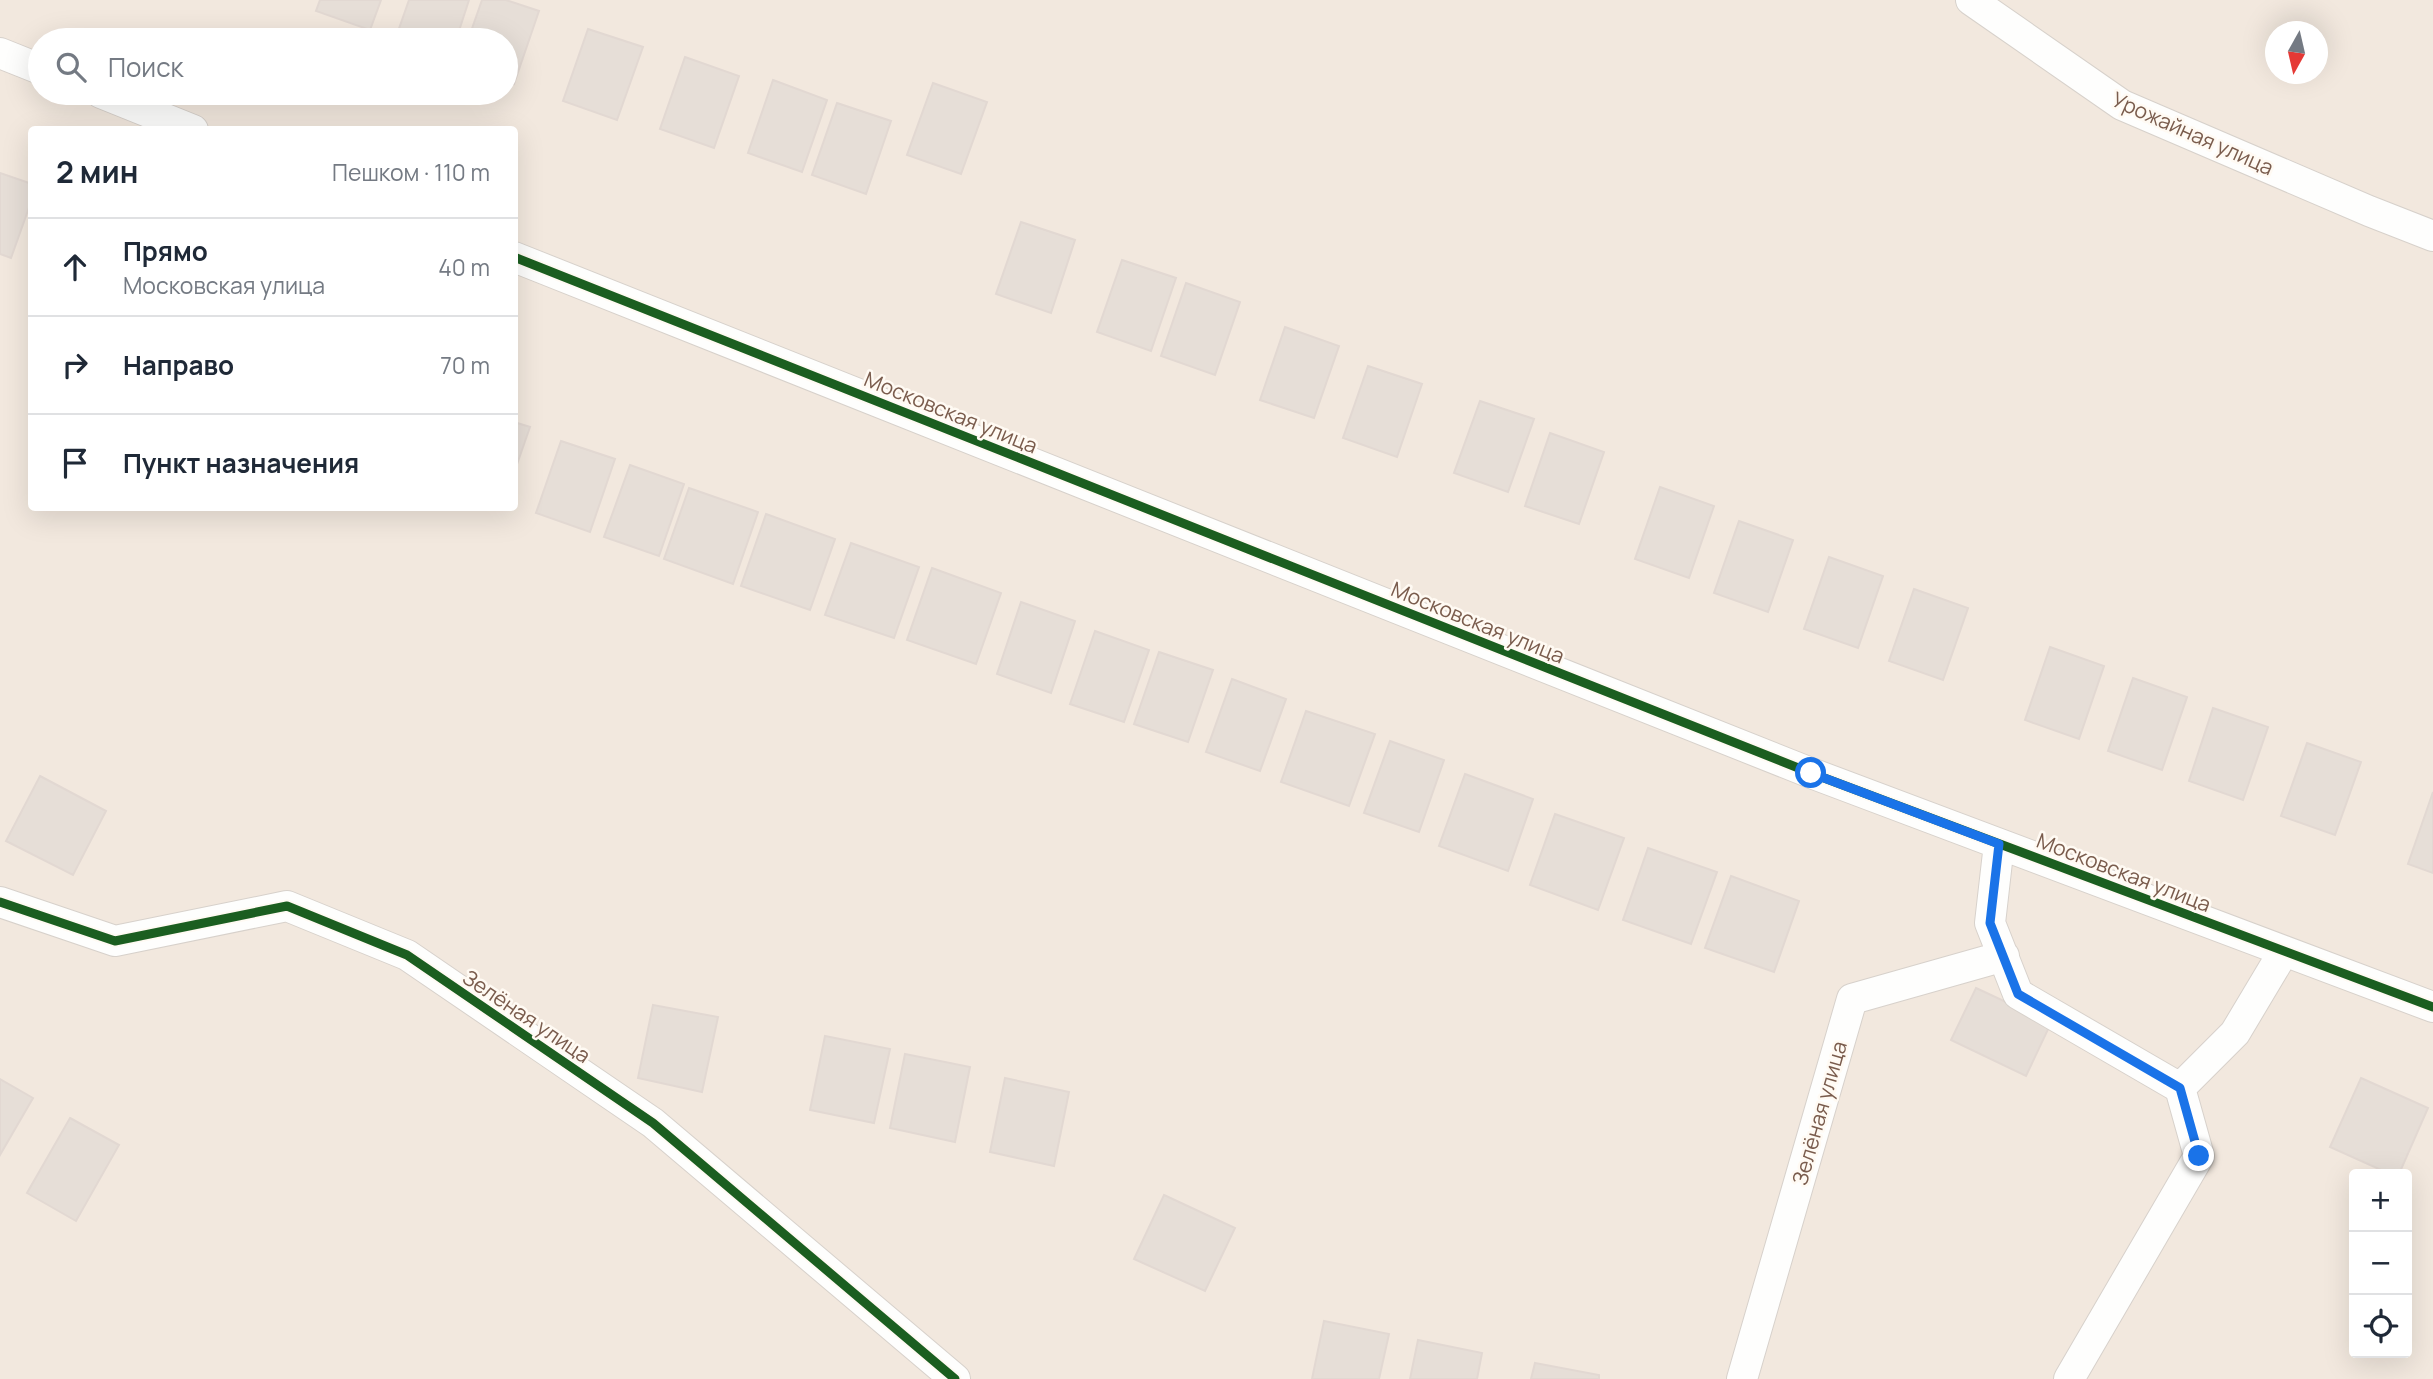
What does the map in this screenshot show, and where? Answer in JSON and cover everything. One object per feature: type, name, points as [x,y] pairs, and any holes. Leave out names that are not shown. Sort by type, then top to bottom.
[{"type":"street","name":"Урожайная улица","points":[[1970,0],[2122,105],[2433,236]]},
{"type":"street","points":[[0,53],[28,64]]},
{"type":"street","points":[[130,105],[183,126]]},
{"type":"street","name":"Московская улица","points":[[518,259],[1798,768],[2433,1007]]},
{"type":"street","points":[[1999,844],[1990,923],[2018,994],[2180,1088],[2199,1156],[2069,1379]]},
{"type":"street","name":"Зелёная улица","points":[[0,902],[116,941],[287,906],[407,955],[653,1123],[955,1379]]},
{"type":"street","points":[[2180,1088],[2235,1033],[2284,951]]},
{"type":"street","name":"Зелёная улица","points":[[1742,1379],[1852,999],[2004,956]]},
{"type":"shaded area","points":[[0,0],[2433,0],[2433,1379],[0,1379]]},
{"type":"building","points":[[320,0],[381,0],[371,28],[316,11]]},
{"type":"building","points":[[409,0],[469,0],[460,28],[399,28]]},
{"type":"building","points":[[482,0],[506,0],[539,11],[518,72],[518,28],[472,28]]},
{"type":"building","points":[[588,29],[643,47],[617,120],[563,101]]},
{"type":"building","points":[[685,57],[739,76],[714,148],[660,129]]},
{"type":"building","points":[[773,80],[827,100],[802,172],[748,153]]},
{"type":"building","points":[[933,83],[987,102],[961,174],[907,155]]},
{"type":"building","points":[[837,103],[891,121],[866,194],[812,175]]},
{"type":"building","points":[[0,173],[28,183],[28,210],[11,258],[0,254]]},
{"type":"building","points":[[1021,222],[1075,240],[1051,313],[996,294]]},
{"type":"building","points":[[1122,260],[1176,278],[1151,351],[1097,332]]},
{"type":"building","points":[[1186,283],[1240,302],[1215,375],[1161,356]]},
{"type":"building","points":[[1285,327],[1339,346],[1314,418],[1260,400]]},
{"type":"building","points":[[1368,366],[1422,384],[1397,457],[1343,438]]},
{"type":"building","points":[[1480,401],[1534,419],[1508,492],[1454,473]]},
{"type":"building","points":[[518,423],[530,427],[518,462]]},
{"type":"building","points":[[1550,433],[1604,452],[1579,524],[1525,506]]},
{"type":"building","points":[[561,441],[615,459],[590,532],[536,513]]},
{"type":"building","points":[[630,465],[684,484],[659,556],[604,537]]},
{"type":"building","points":[[1660,487],[1714,506],[1689,578],[1635,559]]},
{"type":"building","points":[[689,488],[758,512],[733,584],[664,559]]},
{"type":"building","points":[[766,514],[835,539],[810,610],[741,586]]},
{"type":"building","points":[[1739,521],[1793,540],[1768,612],[1714,593]]},
{"type":"building","points":[[851,543],[919,567],[894,638],[825,615]]},
{"type":"building","points":[[1829,557],[1883,576],[1858,648],[1804,629]]},
{"type":"building","points":[[932,568],[1001,593],[976,664],[907,640]]},
{"type":"building","points":[[1914,589],[1968,608],[1943,680],[1889,661]]},
{"type":"building","points":[[1021,602],[1075,621],[1051,693],[997,674]]},
{"type":"building","points":[[1095,631],[1149,650],[1124,722],[1070,704]]},
{"type":"building","points":[[2050,647],[2104,666],[2079,739],[2025,720]]},
{"type":"building","points":[[1159,652],[1213,670],[1188,742],[1134,724]]},
{"type":"building","points":[[2133,678],[2187,697],[2162,770],[2108,751]]},
{"type":"building","points":[[1232,679],[1286,699],[1260,771],[1206,752]]},
{"type":"building","points":[[2213,708],[2268,727],[2243,800],[2189,781]]},
{"type":"building","points":[[1306,711],[1375,734],[1349,806],[1281,782]]},
{"type":"building","points":[[1390,741],[1444,760],[1419,832],[1364,813]]},
{"type":"building","points":[[2307,743],[2361,762],[2335,835],[2281,816]]},
{"type":"building","points":[[1465,774],[1533,799],[1508,871],[1439,846]]},
{"type":"building","points":[[40,776],[106,811],[73,875],[6,841]]},
{"type":"building","points":[[2433,792],[2433,873],[2408,864]]},
{"type":"building","points":[[1555,814],[1624,838],[1598,910],[1530,885]]},
{"type":"building","points":[[1648,848],[1717,872],[1691,944],[1623,920]]},
{"type":"building","points":[[1731,876],[1799,901],[1774,972],[1705,948]]},
{"type":"building","points":[[1976,988],[2051,1023],[2026,1076],[1951,1040]]},
{"type":"building","points":[[653,1005],[718,1017],[702,1092],[638,1078]]},
{"type":"building","points":[[825,1036],[890,1049],[874,1123],[810,1110]]},
{"type":"building","points":[[905,1054],[970,1067],[955,1142],[890,1128]]},
{"type":"building","points":[[1005,1078],[1069,1092],[1054,1166],[990,1152]]},
{"type":"building","points":[[2361,1078],[2428,1108],[2401,1169],[2379,1169],[2330,1147]]},
{"type":"building","points":[[0,1079],[33,1098],[0,1155]]},
{"type":"building","points":[[70,1118],[119,1145],[76,1221],[27,1193]]},
{"type":"building","points":[[1164,1195],[1235,1228],[1205,1291],[1134,1259]]},
{"type":"building","points":[[1324,1321],[1389,1334],[1379,1379],[1312,1379]]},
{"type":"building","points":[[1418,1340],[1482,1353],[1477,1379],[1410,1379]]},
{"type":"building","points":[[1535,1363],[1599,1375],[1599,1379],[1531,1379]]},
{"type":"cycle path","points":[[518,259],[1811,773],[2433,1007]]},
{"type":"cycle path","points":[[0,902],[115,941],[287,906],[407,955],[653,1123],[955,1379]]},
{"type":"route","points":[[1811,773],[1999,844],[1990,923],[2018,994],[2180,1088],[2199,1156]]}]
